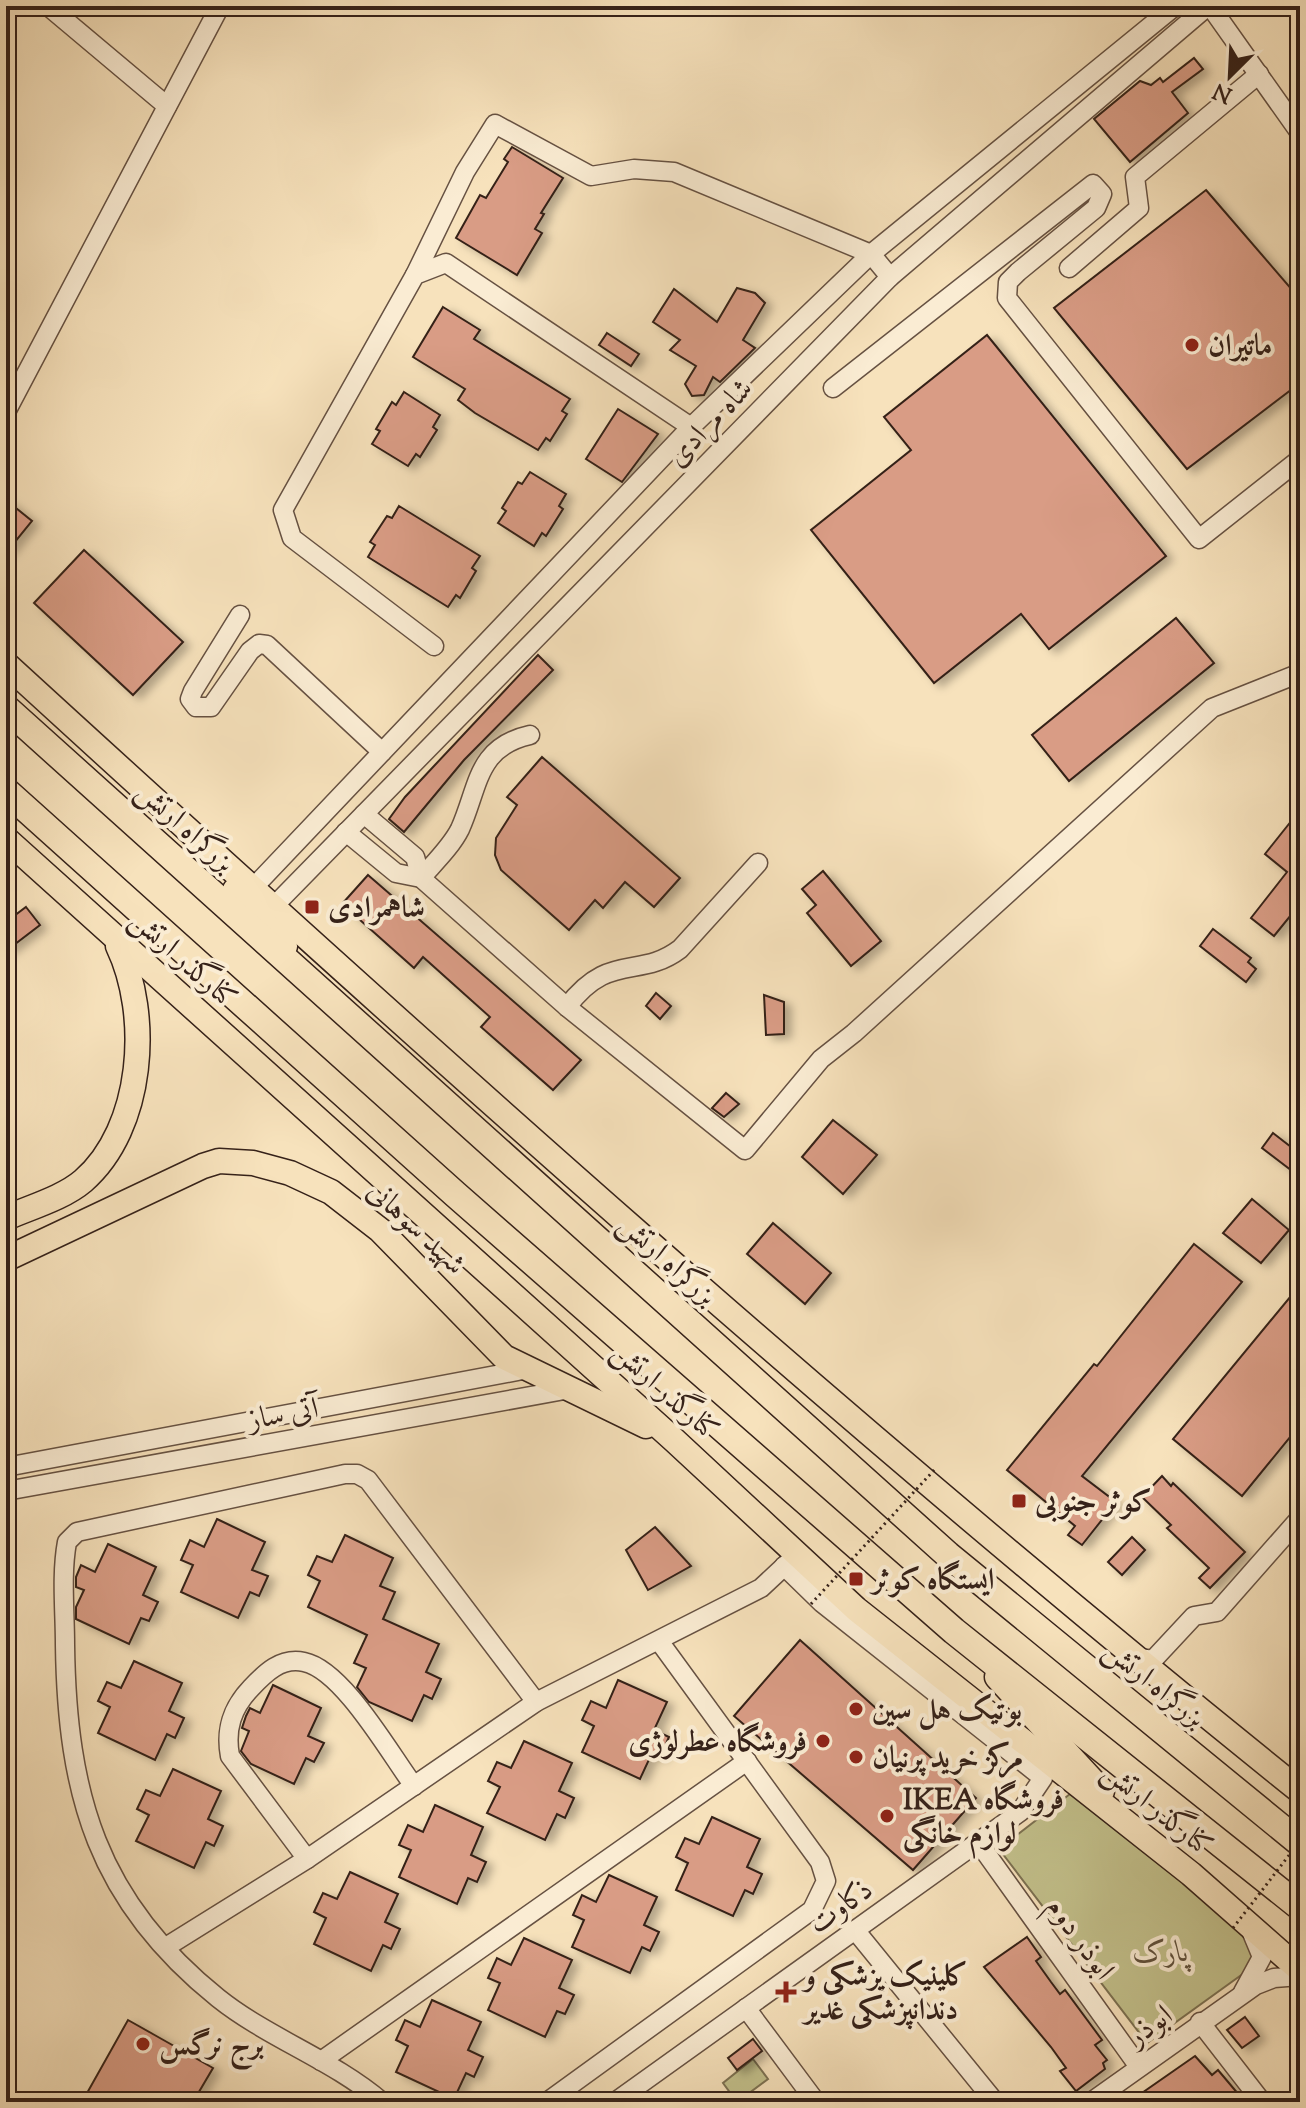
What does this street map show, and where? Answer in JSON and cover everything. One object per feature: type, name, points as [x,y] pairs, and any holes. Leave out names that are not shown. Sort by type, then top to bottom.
[{"type":"highway","name":"بزرگراه ارتش","points":[[6,708],[948,1555],[1300,1842]]},
{"type":"highway","points":[[6,791],[455,1194],[954,1631],[1300,1907]]},
{"type":"main road","points":[[6,664],[252,889],[535,1140],[1133,1657],[1300,1791]]},
{"type":"main road","points":[[170,814],[325,994]]},
{"type":"main road","name":"کنارگذر ارتش","points":[[6,839],[674,1440],[790,1561],[1191,1874],[1240,1926],[1300,1970]]},
{"type":"main road","points":[[6,1218],[82,1183],[97,1167],[119,1128],[133,1084],[136,1026],[130,980],[115,940]]},
{"type":"main road","name":"شهید سوهانی","points":[[6,1259],[203,1166],[219,1161],[253,1163],[304,1179],[357,1209],[494,1348],[528,1369],[674,1440]]},
{"type":"main road","points":[[954,1631],[1100,1788],[1191,1874]]},
{"type":"street","points":[[48,6],[167,106]]},
{"type":"street","points":[[6,412],[220,6]]},
{"type":"street","name":"شاه مرادی","points":[[252,889],[691,427],[871,254],[1175,6]]},
{"type":"street","points":[[1209,6],[1300,133]]},
{"type":"street","name":"شاه مرادی","points":[[274,906],[890,277],[1209,6]]},
{"type":"street","points":[[1069,268],[1139,208],[1135,177],[1259,74]]},
{"type":"street","points":[[1050,109],[1069,126]]},
{"type":"street","points":[[434,646],[292,538],[283,510],[415,275],[465,172],[495,124],[591,176],[634,169],[674,172],[871,254],[890,277]]},
{"type":"street","points":[[973,170],[992,191]]},
{"type":"street","points":[[833,388],[1093,184],[1102,194],[1096,208],[1008,282],[1007,298],[1199,539],[1300,459]]},
{"type":"street","points":[[415,275],[446,263],[691,427]]},
{"type":"street","points":[[240,615],[193,691],[190,699],[196,707],[211,707],[250,651],[259,644],[267,645],[382,752]]},
{"type":"street","points":[[346,832],[396,873],[421,878],[567,1007],[745,1150],[821,1059],[854,1033],[1212,708],[1300,673]]},
{"type":"street","points":[[421,878],[459,831],[482,767],[507,740],[530,735]]},
{"type":"street","points":[[364,814],[415,857],[421,878]]},
{"type":"street","points":[[567,1007],[584,985],[605,972],[668,958],[680,949],[758,863]]},
{"type":"street","name":"آتی ساز","points":[[6,1467],[528,1369]]},
{"type":"street","points":[[483,1378],[494,1386],[496,1395],[489,1404]]},
{"type":"street","name":"آتی ساز","points":[[6,1491],[570,1389]]},
{"type":"street","points":[[382,2102],[219,1999],[148,1930],[116,1882],[87,1822],[78,1781],[66,1697],[67,1542],[77,1532],[345,1474],[357,1474],[368,1480],[536,1702]]},
{"type":"street","points":[[1133,1657],[1153,1660],[1194,1616],[1217,1612],[1300,1518]]},
{"type":"street","points":[[166,1947],[307,1859],[536,1702],[761,1588],[790,1561]]},
{"type":"street","name":"ذکاوت","points":[[624,2099],[1020,1812],[1043,1778],[822,1603],[790,1561]]},
{"type":"street","points":[[555,2099],[812,1910],[823,1895],[826,1881],[820,1862],[659,1641]]},
{"type":"street","points":[[307,1859],[230,1756],[227,1736],[233,1713],[244,1695],[274,1666],[304,1662],[335,1679],[414,1786]]},
{"type":"street","points":[[321,2061],[747,1761]]},
{"type":"street","name":"ابوذر دوم","points":[[978,1842],[1139,2067]]},
{"type":"street","points":[[1240,1926],[1263,1952],[1242,1994]]},
{"type":"street","points":[[855,1930],[995,2102]]},
{"type":"street","name":"ابوذر","points":[[1091,2102],[1242,1994],[1274,1978],[1300,1976]]},
{"type":"street","points":[[746,2008],[816,2102]]},
{"type":"street","points":[[1200,2022],[1262,2102]]},
{"type":"path","points":[[811,1604],[936,1468]]},
{"type":"path","points":[[1240,1926],[1300,1842]]},
{"type":"green space","name":"پارک","points":[[1070,1794],[1245,1932],[1253,1952],[1251,1968],[1147,2043],[999,1849]]},
{"type":"green space","points":[[753,2059],[768,2079],[737,2102],[723,2083]]},
{"type":"building","points":[[1194,58],[1203,69],[1172,92],[1188,113],[1130,162],[1094,119],[1140,81],[1151,85],[1160,78],[1163,82]]},
{"type":"building","points":[[512,147],[563,178],[541,213],[544,214],[535,229],[542,233],[517,275],[456,238],[480,195],[486,198],[508,162],[504,159]]},
{"type":"building","name":"ماتیران","points":[[1206,190],[1300,299],[1300,383],[1187,469],[1054,308]]},
{"type":"building","points":[[737,288],[755,293],[765,303],[743,340],[755,348],[720,382],[713,377],[704,395],[692,396],[685,384],[696,366],[670,350],[680,340],[653,322],[674,289],[717,322]]},
{"type":"building","points":[[443,307],[480,330],[474,339],[570,399],[562,411],[567,414],[550,441],[546,438],[538,450],[475,413],[458,400],[465,389],[413,357]]},
{"type":"building","points":[[607,333],[639,354],[631,366],[599,345]]},
{"type":"building","points":[[987,335],[1166,556],[1049,649],[1021,614],[934,683],[811,530],[911,450],[884,417]]},
{"type":"building","points":[[404,392],[440,415],[433,427],[437,430],[420,457],[416,454],[408,466],[372,444],[380,431],[376,429],[392,402],[396,405]]},
{"type":"building","points":[[618,409],[658,434],[622,482],[586,459]]},
{"type":"building","points":[[530,472],[566,494],[559,506],[563,509],[546,536],[542,533],[534,546],[498,523],[506,511],[502,508],[518,482],[522,484]]},
{"type":"building","points":[[6,500],[32,521],[6,553]]},
{"type":"building","points":[[399,506],[480,556],[472,568],[476,571],[460,598],[456,595],[448,607],[368,557],[375,545],[370,542],[387,516],[392,518]]},
{"type":"building","points":[[84,550],[183,642],[133,695],[34,603]]},
{"type":"building","points":[[1176,618],[1214,663],[1069,781],[1032,735]]},
{"type":"building","points":[[538,655],[553,670],[464,760],[404,832],[389,819],[405,797]]},
{"type":"building","points":[[542,757],[680,878],[654,907],[625,882],[603,908],[595,900],[569,930],[501,870],[495,855],[496,838],[517,805],[507,797]]},
{"type":"building","points":[[1300,810],[1300,904],[1274,936],[1251,918],[1287,872],[1265,854]]},
{"type":"building","points":[[823,871],[881,941],[851,966],[807,913],[816,905],[802,889]]},
{"type":"building","points":[[368,875],[581,1060],[553,1090],[481,1027],[490,1017],[423,957],[414,968],[342,904]]},
{"type":"building","points":[[26,907],[40,925],[6,951],[6,922]]},
{"type":"building","points":[[1213,929],[1251,958],[1248,962],[1256,969],[1246,982],[1200,946]]},
{"type":"building","points":[[656,993],[671,1006],[660,1019],[646,1006]]},
{"type":"building","points":[[764,995],[784,1002],[784,1034],[766,1035]]},
{"type":"building","points":[[726,1093],[739,1104],[724,1117],[712,1108]]},
{"type":"building","points":[[833,1120],[877,1155],[843,1194],[802,1157]]},
{"type":"building","points":[[1273,1133],[1300,1154],[1300,1177],[1262,1148]]},
{"type":"building","points":[[1252,1199],[1289,1230],[1261,1263],[1223,1233]]},
{"type":"building","points":[[773,1223],[831,1273],[805,1304],[747,1254]]},
{"type":"building","points":[[1194,1244],[1242,1282],[1082,1476],[1116,1502],[1082,1545],[1068,1535],[1075,1526],[1007,1470],[1094,1364],[1097,1366]]},
{"type":"building","points":[[1300,1285],[1300,1425],[1242,1496],[1173,1439]]},
{"type":"building","points":[[1162,1476],[1245,1552],[1210,1588],[1199,1578],[1209,1568],[1167,1528],[1171,1525],[1142,1497]]},
{"type":"building","points":[[217,1519],[265,1542],[252,1570],[268,1576],[259,1596],[250,1592],[238,1618],[181,1592],[193,1565],[181,1560],[190,1540],[204,1547]]},
{"type":"building","points":[[655,1527],[691,1566],[648,1590],[626,1550]]},
{"type":"building","points":[[345,1535],[393,1558],[380,1586],[395,1592],[383,1619],[439,1644],[426,1672],[441,1679],[432,1699],[424,1695],[412,1721],[369,1702],[357,1687],[366,1668],[354,1663],[367,1635],[308,1607],[320,1581],[308,1575],[317,1556],[332,1562]]},
{"type":"building","points":[[1132,1537],[1145,1550],[1122,1575],[1108,1562]]},
{"type":"building","points":[[108,1544],[156,1567],[143,1595],[158,1602],[149,1621],[141,1618],[129,1644],[76,1619],[76,1607],[84,1590],[76,1587],[81,1565],[95,1572]]},
{"type":"building","name":"مرکز خرید پرنیان","points":[[800,1640],[976,1798],[913,1870],[734,1716]]},
{"type":"building","points":[[134,1661],[182,1683],[169,1711],[184,1718],[175,1738],[167,1734],[155,1760],[98,1733],[110,1707],[98,1701],[107,1682],[121,1688]]},
{"type":"building","points":[[618,1680],[667,1702],[654,1730],[669,1737],[660,1757],[652,1753],[640,1779],[582,1752],[594,1726],[582,1720],[591,1701],[606,1708]]},
{"type":"building","points":[[273,1685],[321,1708],[308,1736],[324,1743],[314,1762],[306,1758],[294,1784],[251,1764],[241,1751],[249,1731],[242,1728],[246,1716],[250,1708],[260,1713]]},
{"type":"building","points":[[524,1741],[572,1763],[559,1791],[574,1798],[565,1818],[557,1814],[545,1840],[487,1813],[500,1787],[488,1781],[497,1762],[511,1768]]},
{"type":"building","points":[[173,1769],[221,1791],[208,1819],[223,1826],[214,1846],[206,1842],[194,1868],[136,1841],[149,1815],[137,1809],[146,1790],[160,1796]]},
{"type":"building","points":[[435,1805],[483,1827],[471,1855],[486,1862],[477,1882],[468,1878],[457,1904],[399,1877],[411,1850],[399,1845],[408,1825],[423,1832]]},
{"type":"building","points":[[712,1817],[760,1839],[747,1867],[762,1874],[753,1894],[745,1890],[733,1916],[676,1890],[688,1863],[676,1857],[685,1838],[699,1844]]},
{"type":"building","points":[[350,1872],[398,1894],[385,1922],[400,1929],[391,1949],[383,1945],[371,1971],[314,1944],[326,1918],[314,1912],[323,1893],[337,1899]]},
{"type":"building","points":[[609,1875],[657,1897],[644,1925],[659,1932],[650,1951],[642,1947],[630,1973],[572,1947],[584,1920],[573,1915],[582,1895],[596,1902]]},
{"type":"building","points":[[1027,1937],[1041,1957],[1036,1961],[1051,1982],[1060,1994],[1065,1990],[1102,2040],[1095,2045],[1107,2060],[1103,2063],[1105,2069],[1076,2091],[1060,2071],[1066,2068],[1051,2047],[984,1967]]},
{"type":"building","points":[[524,1938],[572,1960],[559,1988],[574,1995],[565,2014],[557,2011],[545,2037],[488,2010],[500,1983],[488,1978],[497,1958],[511,1965]]},
{"type":"building","points":[[432,2000],[481,2022],[468,2050],[483,2057],[474,2077],[466,2073],[454,2099],[396,2072],[408,2046],[396,2040],[405,2020],[420,2027]]},
{"type":"building","points":[[1245,2017],[1259,2036],[1242,2048],[1227,2030]]},
{"type":"building","name":"برج نرگس","points":[[128,2020],[213,2068],[193,2102],[82,2102]]},
{"type":"building","points":[[753,2039],[762,2051],[737,2070],[728,2058]]},
{"type":"building","points":[[1195,2056],[1212,2075],[1218,2070],[1245,2102],[1129,2102]]},
{"type":"place","name":"ماتیران","points":[[1192,345]]},
{"type":"place","name":"شاهمرادی","points":[[312,907]]},
{"type":"place","name":"کوثر جنوبی","points":[[1019,1501]]},
{"type":"place","name":"ایستگاه کوثر","points":[[856,1579]]},
{"type":"place","name":"بوتیک هل سین","points":[[856,1709]]},
{"type":"place","name":"فروشگاه عطرلوژی","points":[[823,1741]]},
{"type":"place","name":"مرکز خرید پرنیان","points":[[856,1757]]},
{"type":"place","name":"IKEA فروشگاه لوازم خانگی","points":[[887,1816]]},
{"type":"place","name":"کلینیک پزشکی و دندانپزشکی غدیر","points":[[786,1992]]},
{"type":"place","name":"برج نرگس","points":[[143,2044]]}]
